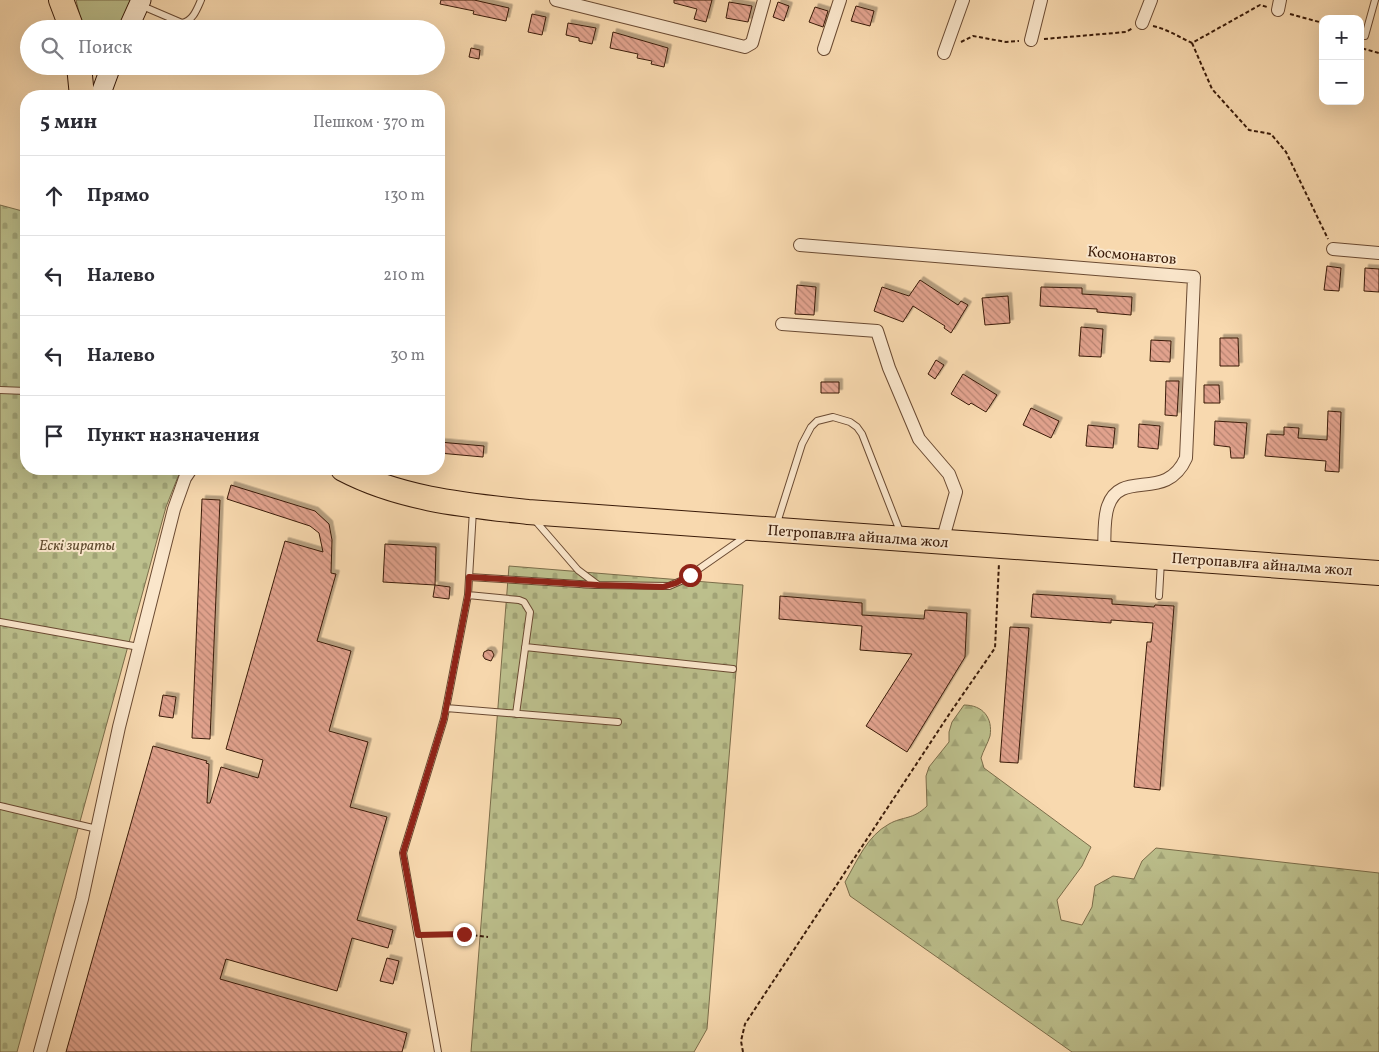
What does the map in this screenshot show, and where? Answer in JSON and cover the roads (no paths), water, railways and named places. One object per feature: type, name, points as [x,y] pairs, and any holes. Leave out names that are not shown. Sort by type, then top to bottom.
[{"type":"highway","points":[[61,0],[69,20]]},
{"type":"highway","points":[[80,75],[81,90]]},
{"type":"highway","name":"Петропавлға айналма жол","points":[[357,475],[388,488],[426,498],[528,512],[1379,573]]},
{"type":"main road","points":[[132,20],[140,2]]},
{"type":"main road","points":[[102,90],[108,75]]},
{"type":"street","points":[[556,0],[741,47],[749,46],[754,39],[764,0]]},
{"type":"street","points":[[824,49],[840,0]]},
{"type":"street","points":[[944,53],[963,0]]},
{"type":"street","points":[[1031,40],[1041,0]]},
{"type":"street","points":[[1142,23],[1151,0]]},
{"type":"street","name":"Космонавтов","points":[[800,245],[1194,276],[1186,458],[1177,473],[1162,482],[1122,488],[1115,493],[1106,513],[1104,553]]},
{"type":"street","points":[[1333,249],[1379,253]]},
{"type":"street","points":[[782,324],[877,331],[889,368],[920,439],[949,474],[956,492],[942,542]]},
{"type":"street","points":[[40,1052],[82,899],[119,727],[174,509],[187,475]]},
{"type":"lane","points":[[190,20],[201,0]]},
{"type":"lane","points":[[1365,36],[1376,0]]},
{"type":"lane","points":[[140,2],[174,20]]},
{"type":"lane","points":[[0,390],[20,391]]},
{"type":"lane","points":[[469,577],[598,585],[669,586],[684,580],[766,530],[806,435],[817,421],[833,417],[850,422],[862,434],[903,540]]},
{"type":"lane","points":[[438,1052],[403,853],[446,708],[468,595],[474,506]]},
{"type":"lane","points":[[528,512],[578,570],[598,585]]},
{"type":"lane","points":[[1159,596],[1161,557]]},
{"type":"lane","points":[[468,595],[520,600],[524,602],[530,612],[516,714]]},
{"type":"lane","points":[[0,622],[139,647]]},
{"type":"lane","points":[[525,647],[733,669]]},
{"type":"lane","points":[[446,708],[618,722]]},
{"type":"lane","points":[[0,806],[97,829]]},
{"type":"park label","name":"Ескі зираты","points":[[77,545]]}]
